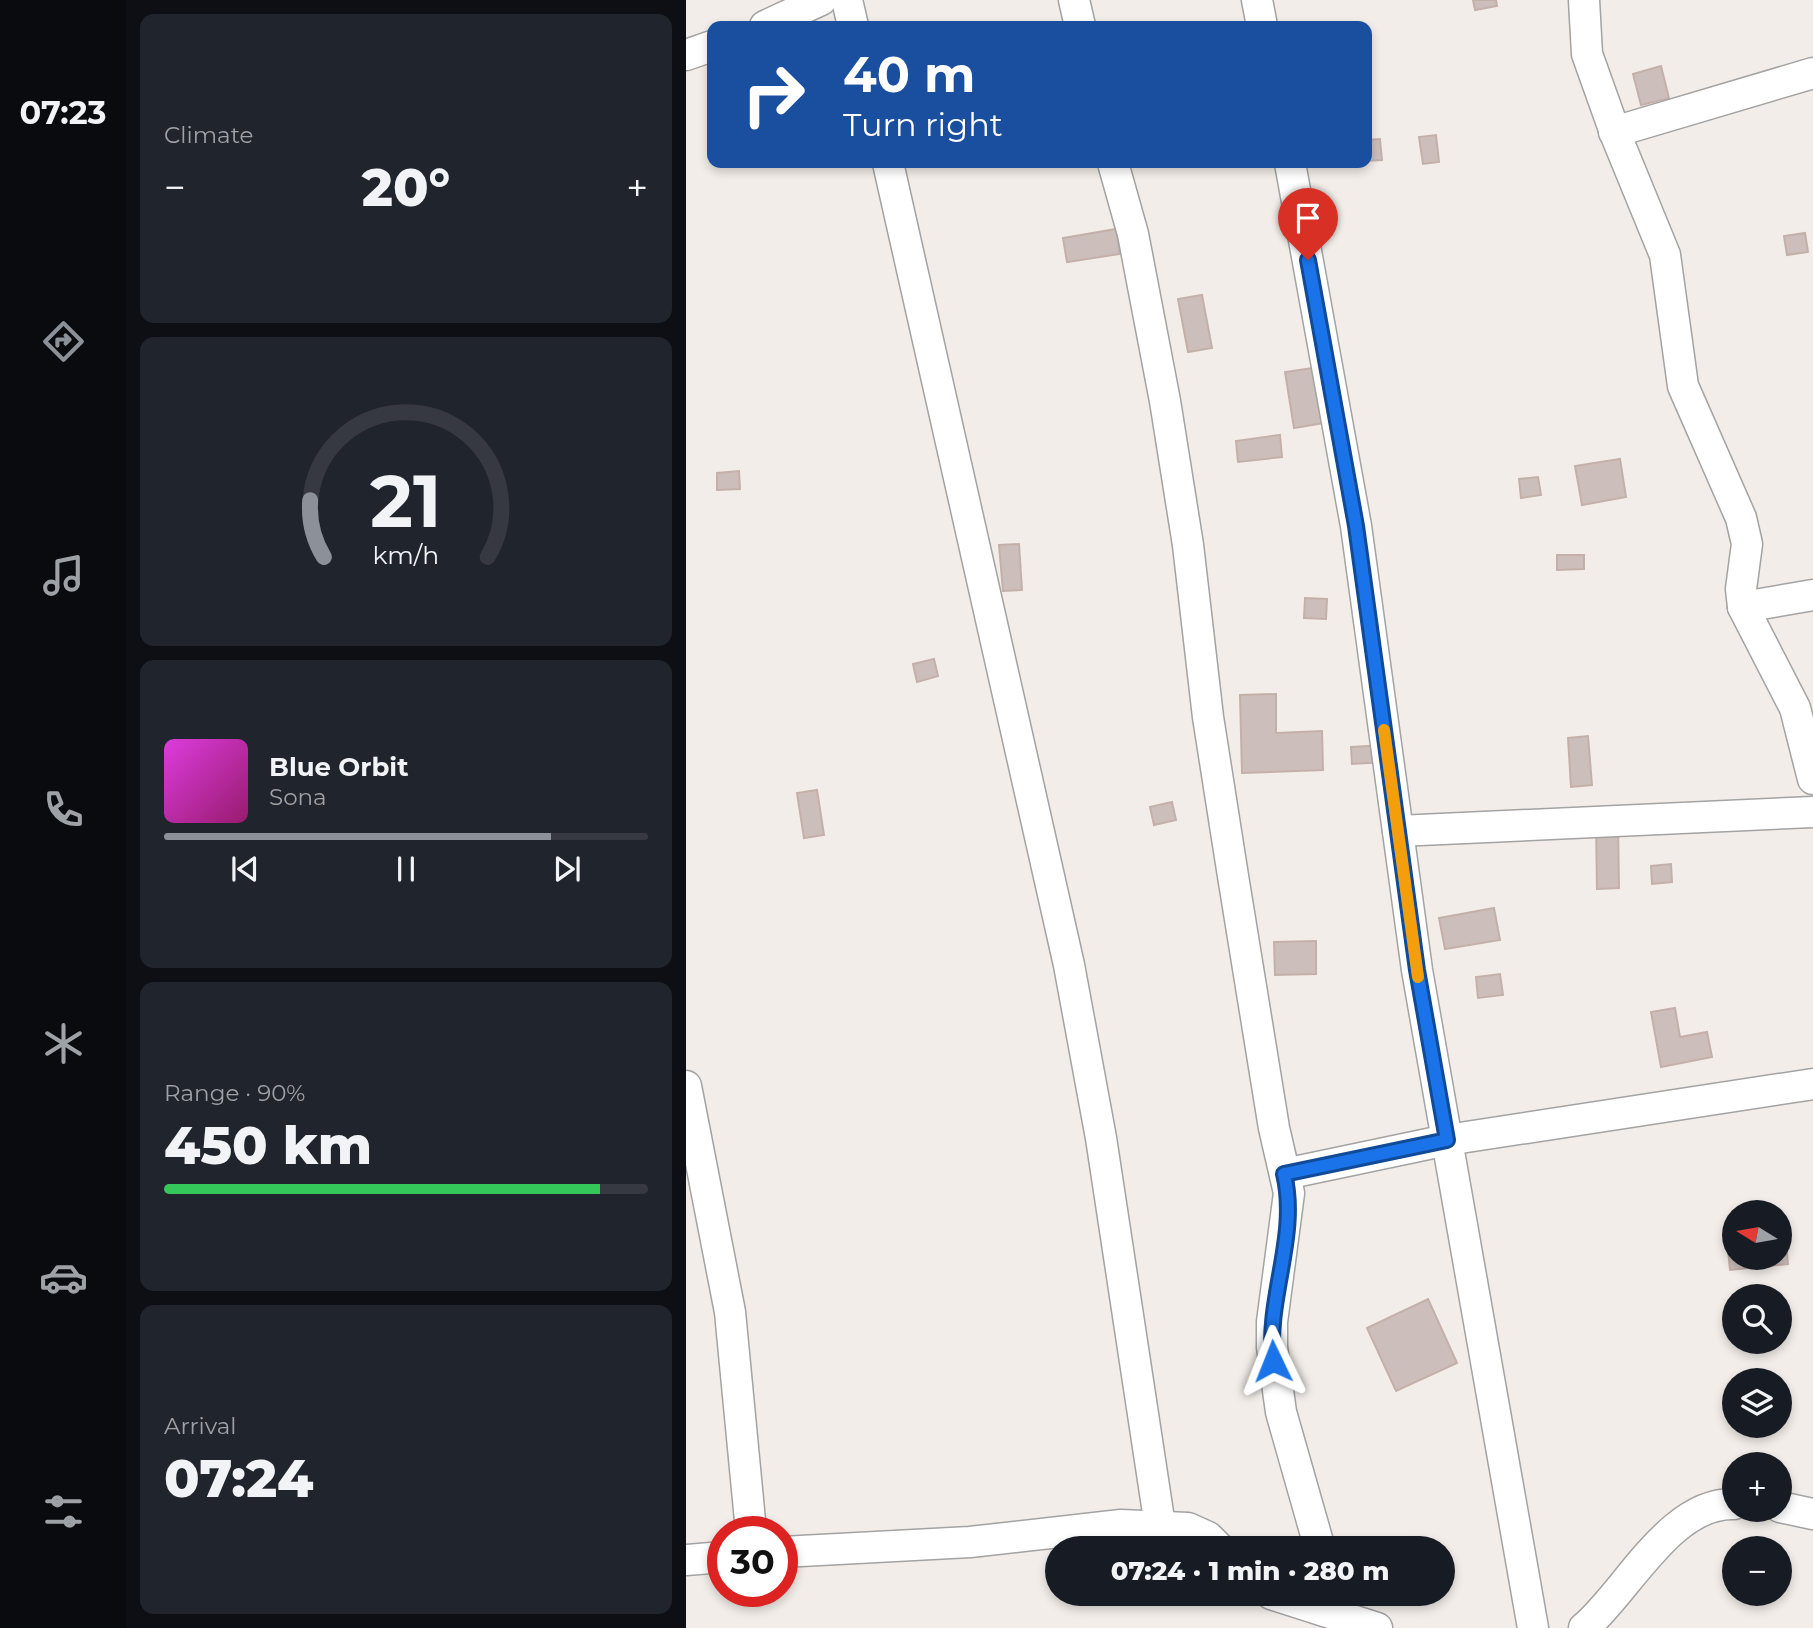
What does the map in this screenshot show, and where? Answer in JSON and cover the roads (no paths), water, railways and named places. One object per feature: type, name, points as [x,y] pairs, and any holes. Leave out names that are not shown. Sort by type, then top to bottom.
[{"type":"street","points":[[776,21],[821,0]]},
{"type":"street","points":[[847,0],[852,21]]},
{"type":"street","points":[[1074,0],[1079,21]]},
{"type":"street","points":[[1257,0],[1261,21]]},
{"type":"street","points":[[1584,0],[1587,54],[1614,132],[1665,255],[1683,386],[1741,518],[1746,544],[1741,589],[1743,607],[1795,708],[1813,779]]},
{"type":"street","points":[[686,55],[707,48]]},
{"type":"street","points":[[1614,132],[1813,73]]},
{"type":"street","points":[[889,168],[1069,965],[1101,1138],[1160,1526]]},
{"type":"street","points":[[1114,168],[1133,234],[1165,401],[1188,545],[1214,757],[1270,1103],[1290,1206],[1272,1322],[1272,1347],[1281,1412],[1316,1536]]},
{"type":"street","points":[[1291,168],[1356,526],[1417,970],[1533,1628]]},
{"type":"street","points":[[1743,607],[1813,595]]},
{"type":"street","points":[[1398,831],[1813,812]]},
{"type":"street","points":[[1284,1174],[1447,1140],[1813,1084]]},
{"type":"street","points":[[686,1086],[730,1312],[750,1516]]},
{"type":"street","points":[[1584,1628],[1659,1543],[1700,1512],[1722,1507]]},
{"type":"street","points":[[1792,1510],[1813,1514]]},
{"type":"street","points":[[798,1551],[970,1542],[1121,1525],[1188,1528],[1206,1536]]},
{"type":"street","points":[[686,1560],[707,1558]]},
{"type":"street","points":[[1309,1606],[1365,1624]]},
{"type":"street","points":[[1350,1606],[1365,1624]]}]
